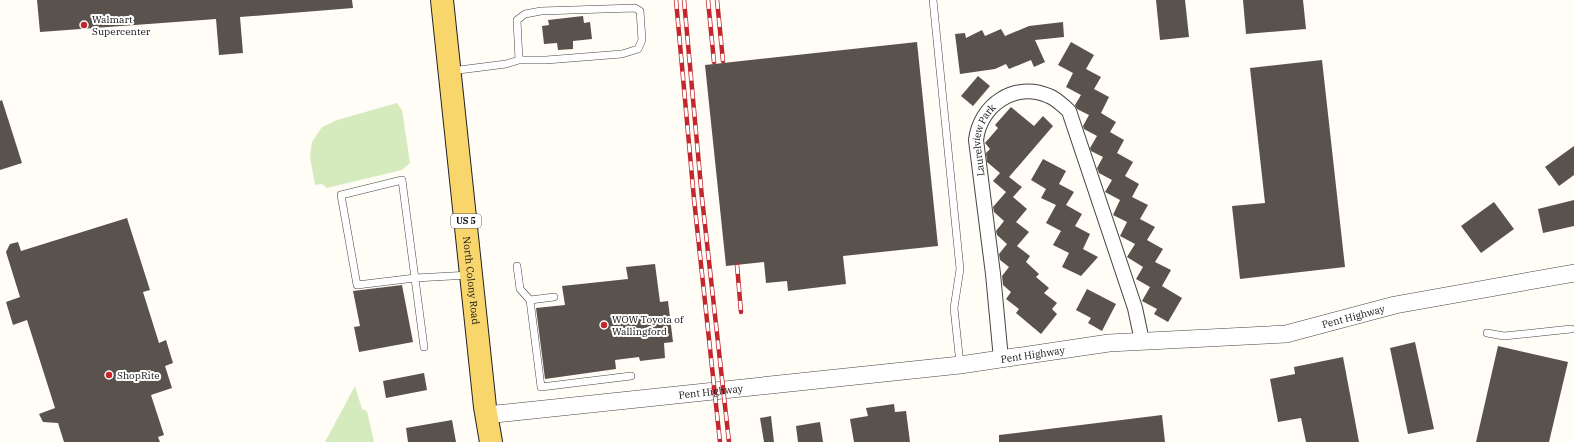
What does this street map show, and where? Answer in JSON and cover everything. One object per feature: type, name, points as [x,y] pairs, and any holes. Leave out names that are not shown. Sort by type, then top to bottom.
[{"type":"main road","name":"North Colony Road","points":[[442,0],[486,415],[491,442]]},
{"type":"street","name":"Laurelview Park","points":[[1001,359],[993,274],[976,140],[980,123],[991,106],[1005,96],[1022,92],[1037,92],[1050,96],[1069,111],[1135,308],[1142,341]]},
{"type":"street","name":"Pent Highway","points":[[486,415],[960,365],[1109,343],[1286,334],[1395,305],[1574,273]]},
{"type":"lane","points":[[933,0],[960,270],[954,308],[960,365]]},
{"type":"lane","points":[[450,71],[506,64],[519,60],[546,60],[599,56],[622,54],[638,50],[642,40],[640,11],[635,8],[627,8],[541,11],[525,14],[517,20],[519,60]]},
{"type":"lane","points":[[424,347],[416,278],[402,180],[341,195],[357,285],[416,278],[471,275]]},
{"type":"lane","points":[[517,266],[520,289],[530,300],[541,387],[630,376]]},
{"type":"lane","points":[[530,300],[554,297]]},
{"type":"lane","points":[[1487,333],[1504,336],[1571,329]]},
{"type":"green space","points":[[397,103],[402,110],[410,163],[402,170],[327,188],[322,184],[315,185],[310,157],[312,142],[322,127],[337,120]]},
{"type":"green space","points":[[355,386],[362,409],[367,411],[374,442],[325,442]]},
{"type":"building","name":"Walmart Supercenter","points":[[37,0],[352,0],[353,8],[240,17],[243,53],[219,55],[216,19],[40,32]]},
{"type":"building","points":[[1156,0],[1185,0],[1189,37],[1160,40]]},
{"type":"building","points":[[1243,0],[1303,0],[1306,29],[1246,34]]},
{"type":"building","points":[[583,16],[584,23],[590,22],[592,39],[573,41],[573,49],[558,50],[557,43],[544,44],[542,26],[549,25],[548,20]]},
{"type":"building","points":[[1063,22],[1064,37],[1035,40],[1045,62],[1034,67],[1031,60],[1009,69],[1006,64],[995,69],[960,74],[955,34],[965,33],[966,38],[982,30],[985,36],[1001,29],[1005,36],[1029,26]]},
{"type":"building","points":[[917,42],[938,246],[843,256],[846,284],[788,291],[787,281],[766,283],[764,262],[726,266],[705,65]]},
{"type":"building","points":[[1071,42],[1094,55],[1086,69],[1101,77],[1094,89],[1109,97],[1101,113],[1116,122],[1110,132],[1124,140],[1117,153],[1133,162],[1125,176],[1139,184],[1132,197],[1148,205],[1140,219],[1155,227],[1147,240],[1163,249],[1155,262],[1171,270],[1162,286],[1182,298],[1168,322],[1154,314],[1157,309],[1142,301],[1150,287],[1136,279],[1143,267],[1127,257],[1135,244],[1120,236],[1127,222],[1113,215],[1120,200],[1105,192],[1112,180],[1099,173],[1097,168],[1103,157],[1091,151],[1090,148],[1097,136],[1084,129],[1083,126],[1089,115],[1077,109],[1075,105],[1081,95],[1066,87],[1073,73],[1058,65]]},
{"type":"building","points":[[1322,60],[1345,267],[1240,279],[1232,206],[1265,203],[1250,68]]},
{"type":"building","points":[[978,76],[990,86],[973,106],[961,96]]},
{"type":"building","points":[[2,100],[22,163],[0,170],[0,101]]},
{"type":"building","points":[[1011,107],[1034,126],[1043,116],[1053,126],[1009,177],[1022,187],[1013,197],[1027,209],[1016,222],[1029,232],[1017,246],[1030,256],[1026,262],[1039,274],[1036,277],[1049,288],[1044,293],[1057,303],[1052,309],[1057,314],[1041,334],[1016,313],[1019,309],[1006,299],[1011,292],[1003,285],[1002,276],[1009,267],[1000,260],[999,254],[1007,244],[997,235],[996,231],[1004,221],[994,212],[993,207],[1006,192],[993,181],[1000,173],[987,162],[986,153],[990,149],[985,143],[998,128],[995,125]]},
{"type":"building","points":[[1574,146],[1574,175],[1559,186],[1545,167]]},
{"type":"building","points":[[1043,159],[1066,171],[1059,184],[1074,192],[1066,205],[1082,214],[1075,226],[1090,234],[1083,249],[1098,257],[1081,276],[1062,267],[1069,253],[1053,245],[1061,231],[1046,223],[1056,205],[1041,198],[1046,189],[1031,180]]},
{"type":"building","points":[[1574,200],[1574,226],[1543,233],[1538,209]]},
{"type":"building","points":[[1494,202],[1514,229],[1481,253],[1461,226]]},
{"type":"building","points":[[127,218],[150,290],[143,292],[159,343],[166,340],[173,363],[165,366],[172,388],[151,395],[164,435],[158,437],[160,442],[64,442],[58,423],[43,422],[39,414],[55,408],[27,320],[13,325],[6,302],[20,297],[6,252],[10,244],[18,242],[21,251]]},
{"type":"building","name":"WOW Toyota of Wallingford","points":[[655,264],[660,302],[668,301],[673,342],[664,343],[665,358],[640,361],[639,357],[615,360],[616,369],[545,379],[536,308],[565,305],[562,286],[628,279],[626,267]]},
{"type":"building","points":[[402,285],[413,342],[359,352],[354,327],[360,326],[353,291]]},
{"type":"building","points":[[1087,289],[1116,304],[1102,331],[1088,323],[1091,318],[1076,310]]},
{"type":"building","points":[[1415,342],[1434,429],[1408,434],[1390,348]]},
{"type":"building","points":[[1498,346],[1568,362],[1549,442],[1476,442]]},
{"type":"building","points":[[1343,357],[1359,442],[1306,442],[1301,418],[1278,422],[1270,379],[1295,374],[1294,367]]},
{"type":"building","points":[[424,373],[427,390],[386,398],[383,381]]},
{"type":"building","points":[[894,404],[895,412],[906,411],[910,442],[854,442],[850,419],[868,416],[866,408]]},
{"type":"building","points":[[1162,415],[1165,442],[999,442],[999,435]]},
{"type":"building","points":[[771,416],[774,442],[764,442],[760,418]]},
{"type":"building","points":[[452,420],[456,442],[408,442],[406,428]]},
{"type":"building","points":[[820,422],[823,442],[798,442],[796,426]]},
{"type":"railway","points":[[676,0],[694,199],[720,442]]},
{"type":"railway","points":[[684,0],[702,198],[729,442]]},
{"type":"railway","points":[[708,0],[714,62]]},
{"type":"railway","points":[[717,0],[723,61]]},
{"type":"railway","points":[[737,265],[741,312]]},
{"type":"place","name":"Walmart Supercenter","points":[[84,25]]},
{"type":"place","name":"WOW Toyota of Wallingford","points":[[604,325]]},
{"type":"place","name":"ShopRite","points":[[109,375]]}]
